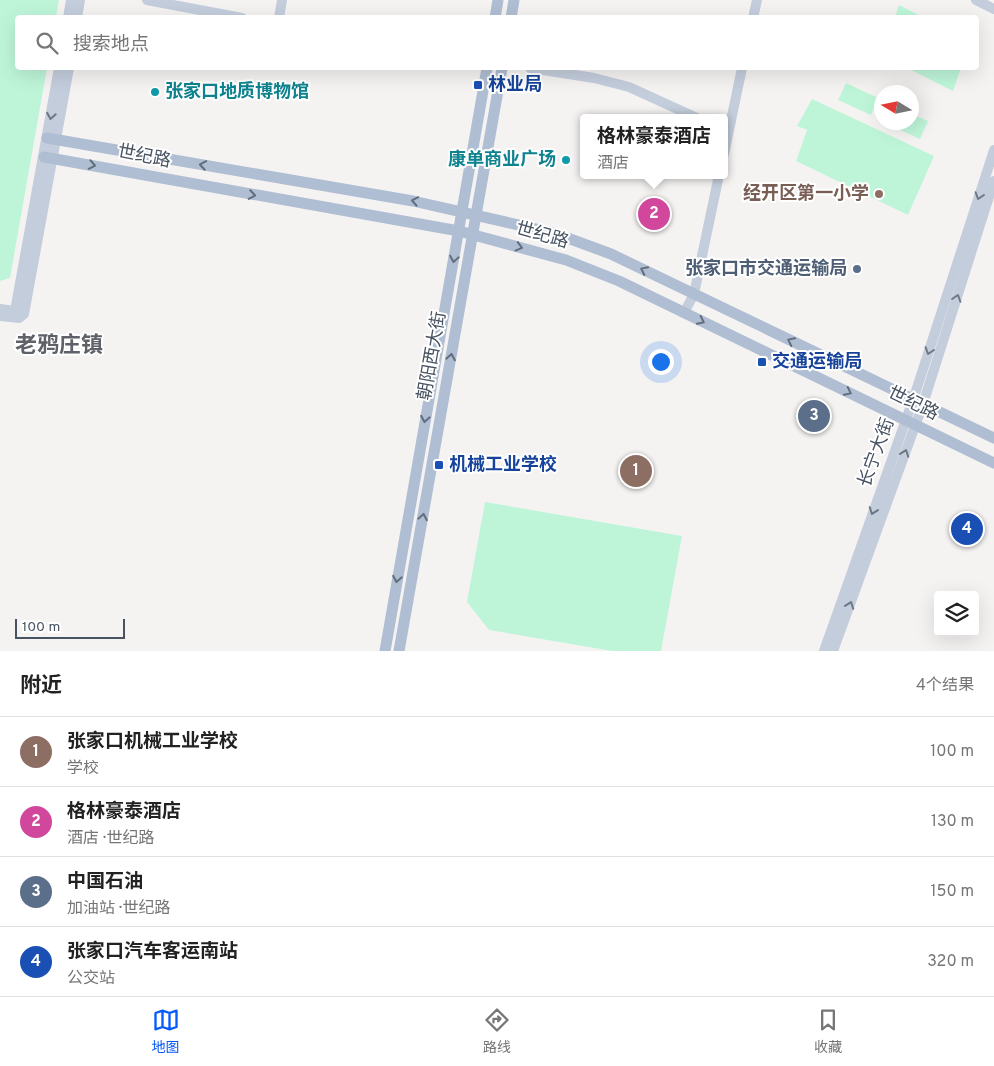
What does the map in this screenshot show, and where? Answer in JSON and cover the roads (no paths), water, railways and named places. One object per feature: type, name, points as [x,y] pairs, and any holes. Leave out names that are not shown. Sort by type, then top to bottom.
[{"type":"main road","points":[[68,15],[71,0]]},
{"type":"main road","points":[[78,15],[80,0]]},
{"type":"main road","points":[[147,0],[226,15]]},
{"type":"main road","points":[[280,15],[282,0]]},
{"type":"main road","points":[[496,15],[498,0]]},
{"type":"main road","points":[[512,15],[514,0]]},
{"type":"main road","points":[[754,15],[757,0]]},
{"type":"main road","points":[[976,0],[994,8]]},
{"type":"main road","points":[[52,139],[59,70]]},
{"type":"main road","points":[[17,315],[48,157],[68,70]]},
{"type":"main road","name":"朝阳西大街","points":[[385,651],[487,70]]},
{"type":"main road","name":"朝阳西大街","points":[[399,651],[502,70]]},
{"type":"main road","points":[[543,70],[594,78],[629,87],[688,114]]},
{"type":"main road","points":[[728,123],[741,70]]},
{"type":"main road","name":"世纪路","points":[[52,139],[414,201],[554,233],[612,254],[994,438]]},
{"type":"main road","name":"长宁大街","points":[[918,402],[994,150]]},
{"type":"main road","name":"世纪路","points":[[48,157],[459,231],[591,269],[994,463]]},
{"type":"main road","points":[[684,313],[694,294],[718,179]]},
{"type":"main road","name":"长宁大街","points":[[833,651],[994,181]]},
{"type":"main road","points":[[0,309],[17,315]]},
{"type":"main road","points":[[0,316],[17,315]]},
{"type":"main road","name":"长宁大街","points":[[824,651],[911,423]]},
{"type":"place","name":"林业局","points":[[478,85]]},
{"type":"place","name":"张家口地质博物馆","points":[[155,92]]},
{"type":"place","name":"康单商业广场","points":[[566,160]]},
{"type":"place","name":"经开区第一小学","points":[[879,194]]},
{"type":"place","name":"格林豪泰酒店","points":[[654,214]]},
{"type":"place","name":"张家口市交通运输局","points":[[857,269]]},
{"type":"place","name":"交通运输局","points":[[762,362]]},
{"type":"place","name":"中国石油","points":[[814,416]]},
{"type":"place","name":"机械工业学校","points":[[439,465]]},
{"type":"place","name":"张家口机械工业学校","points":[[636,471]]},
{"type":"place","name":"张家口汽车客运南站","points":[[967,529]]},
{"type":"district","name":"老鸦庄镇","points":[[59,346]]}]
